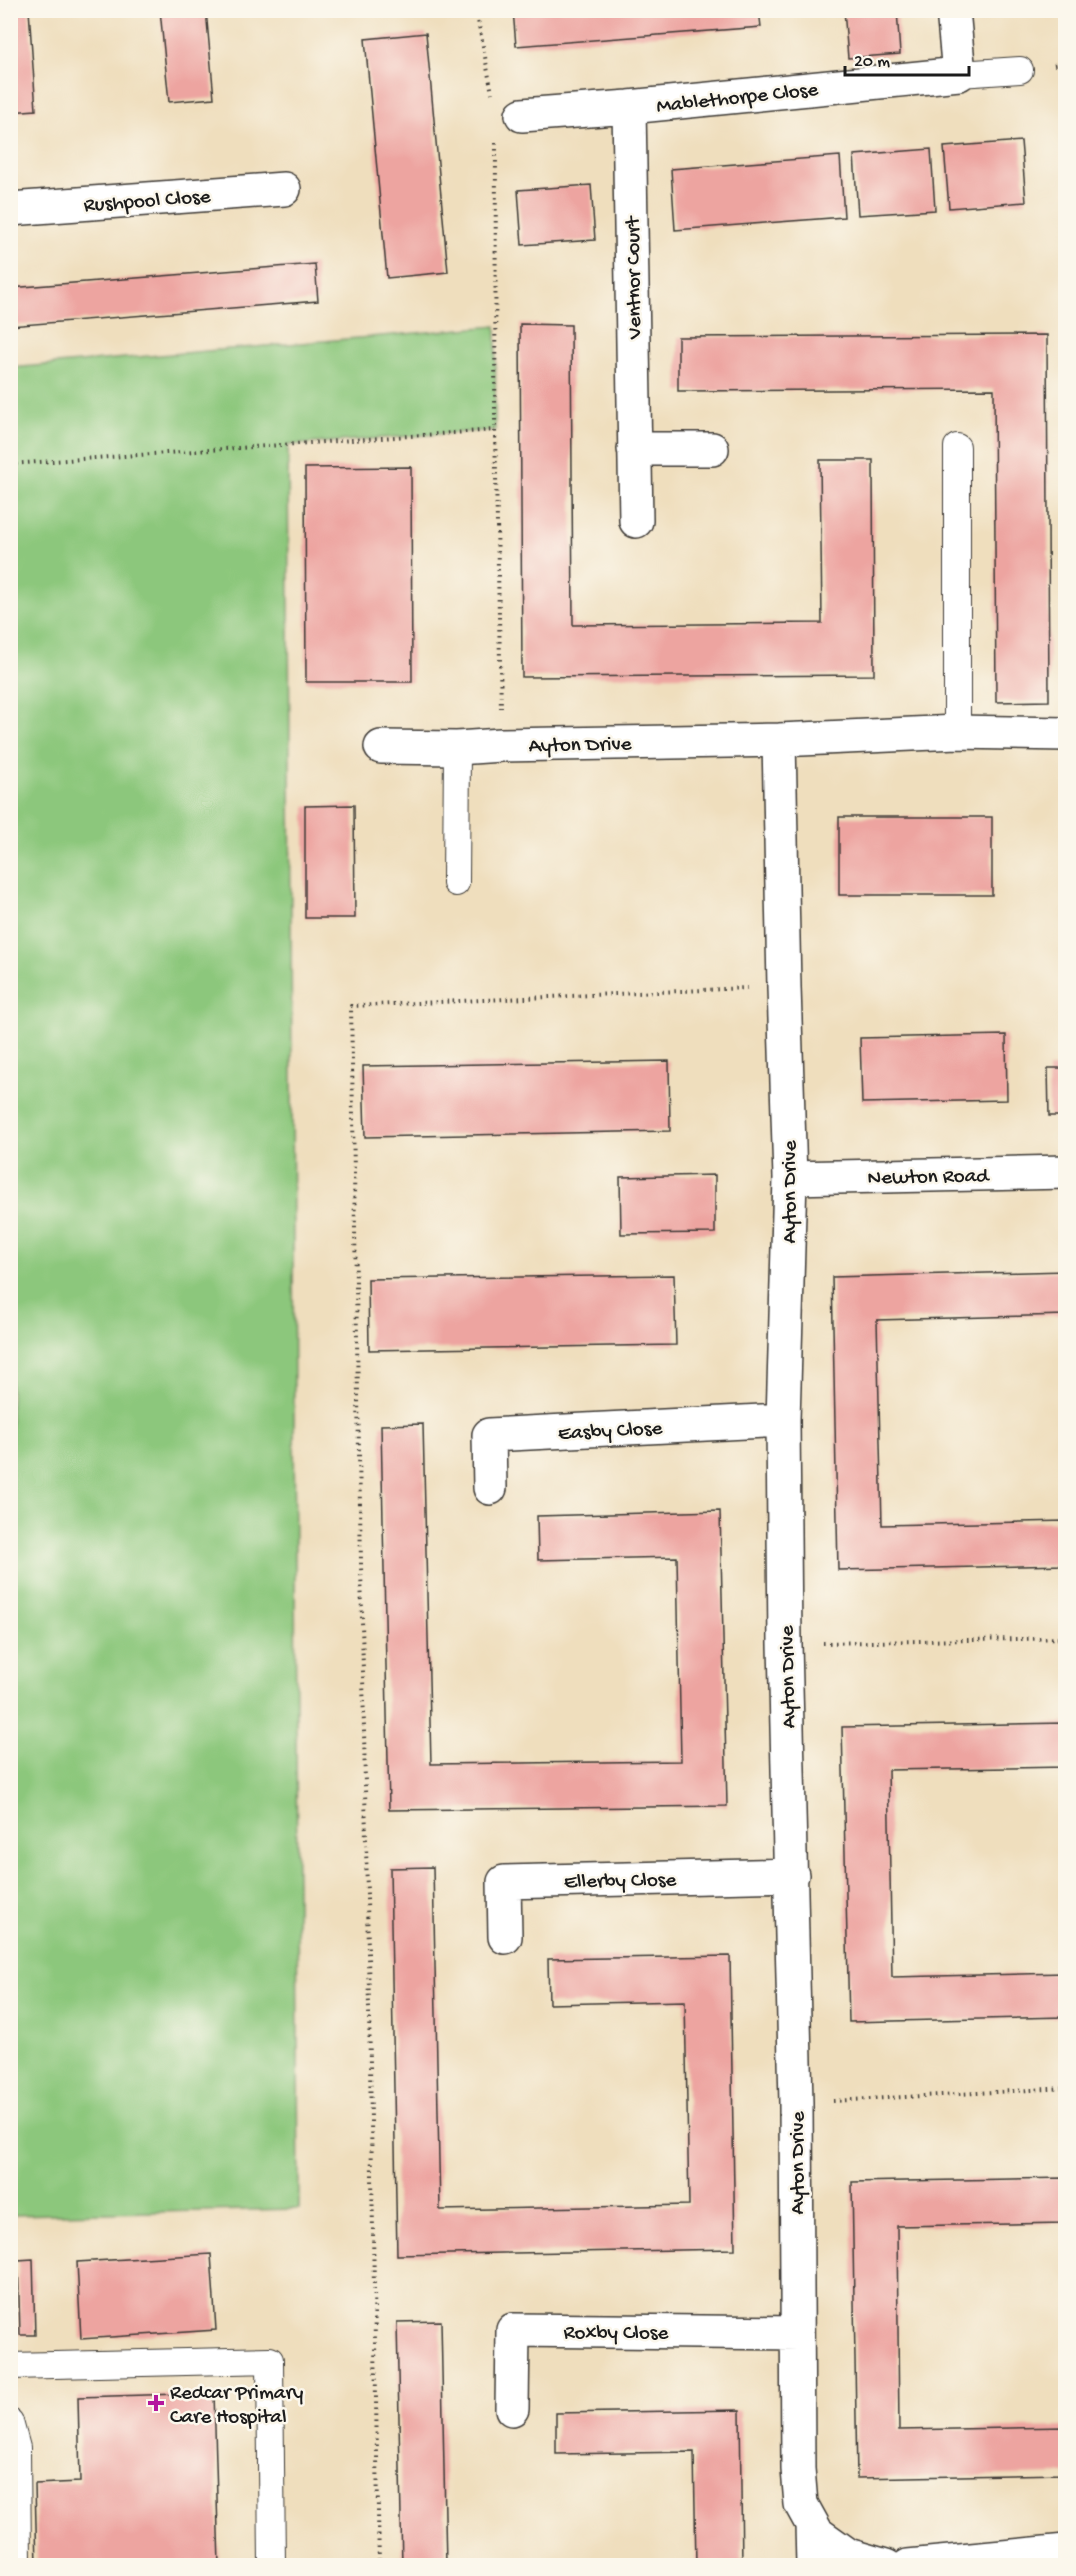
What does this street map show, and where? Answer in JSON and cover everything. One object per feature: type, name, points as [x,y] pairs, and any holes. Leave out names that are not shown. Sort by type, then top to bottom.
[{"type":"street","points":[[953,10],[959,74]]},
{"type":"street","name":"Mablethorpe Close","points":[[509,115],[629,107],[959,74]]},
{"type":"street","name":"Ventnor Court","points":[[629,107],[636,521]]},
{"type":"street","name":"Rushpool Close","points":[[10,210],[284,189]]},
{"type":"street","points":[[634,450],[712,449]]},
{"type":"street","name":"Ayton Drive","points":[[381,747],[457,748],[501,745],[779,740],[957,732],[1065,734]]},
{"type":"street","name":"Ayton Drive","points":[[779,740],[783,987],[790,1178],[783,1420],[785,1644],[796,2103],[798,2469],[801,2505],[817,2534],[848,2556],[886,2565]]},
{"type":"street","name":"Newton Road","points":[[790,1178],[1065,1172]]},
{"type":"street","name":"Easby Close","points":[[490,1488],[489,1435],[783,1420]]},
{"type":"street","name":"Ellerby Close","points":[[504,1936],[504,1881],[792,1875]]},
{"type":"street","name":"Roxby Close","points":[[512,2409],[513,2330],[797,2332]]},
{"type":"street","points":[[812,2524],[813,2565]]},
{"type":"street","points":[[908,2565],[990,2561],[1065,2551]]},
{"type":"lane","points":[[959,74],[1020,70]]},
{"type":"lane","points":[[957,447],[957,732]]},
{"type":"lane","points":[[456,883],[457,748]]},
{"type":"lane","points":[[10,2366],[270,2360],[272,2565]]},
{"type":"lane","points":[[10,2422],[17,2448],[18,2565]]},
{"type":"path","points":[[476,10],[509,115],[495,430],[501,745]]},
{"type":"path","points":[[10,464],[495,430]]},
{"type":"path","points":[[379,2565],[351,1006],[783,987]]},
{"type":"path","points":[[785,1644],[1065,1638]]},
{"type":"path","points":[[796,2103],[1065,2088]]},
{"type":"green space","points":[[496,326],[495,430],[288,445],[299,2209],[11,2215],[11,368]]},
{"type":"building","points":[[10,10],[29,10],[36,110],[10,112]]},
{"type":"building","points":[[160,10],[206,10],[214,98],[169,102]]},
{"type":"building","points":[[513,10],[759,10],[761,27],[516,46]]},
{"type":"building","points":[[844,10],[897,10],[900,54],[848,58]]},
{"type":"building","points":[[426,33],[448,272],[387,278],[365,39]]},
{"type":"building","points":[[1021,141],[1026,202],[949,208],[944,147]]},
{"type":"building","points":[[931,149],[935,210],[858,215],[854,155]]},
{"type":"building","points":[[840,156],[844,217],[675,230],[671,169]]},
{"type":"building","points":[[591,185],[595,240],[522,245],[518,190]]},
{"type":"building","points":[[315,264],[318,301],[10,326],[10,288]]},
{"type":"building","points":[[520,324],[571,325],[573,625],[822,623],[820,460],[873,460],[874,675],[522,677]]},
{"type":"building","points":[[1047,335],[1049,701],[996,702],[994,389],[678,391],[678,337]]},
{"type":"building","points":[[411,467],[412,682],[306,682],[305,468]]},
{"type":"building","points":[[354,805],[355,918],[305,918],[305,806]]},
{"type":"building","points":[[839,817],[992,817],[992,895],[839,895]]},
{"type":"building","points":[[1006,1035],[1007,1100],[862,1103],[860,1038]]},
{"type":"building","points":[[669,1061],[670,1131],[365,1137],[363,1066]]},
{"type":"building","points":[[1048,1068],[1066,1068],[1066,1116],[1049,1116]]},
{"type":"building","points":[[715,1175],[715,1233],[621,1234],[620,1177]]},
{"type":"building","points":[[1066,1271],[1066,1315],[877,1320],[882,1525],[1066,1521],[1066,1565],[838,1570],[832,1277]]},
{"type":"building","points":[[674,1275],[676,1345],[369,1350],[368,1279]]},
{"type":"building","points":[[423,1424],[431,1764],[681,1761],[677,1557],[538,1560],[537,1516],[720,1511],[727,1806],[389,1810],[381,1425]]},
{"type":"building","points":[[1066,1723],[1066,1767],[888,1770],[892,1977],[1066,1973],[1066,2017],[849,2022],[842,1727]]},
{"type":"building","points":[[433,1867],[440,2210],[689,2205],[685,2001],[549,2004],[548,1959],[730,1956],[735,2249],[397,2255],[390,1868]]},
{"type":"building","points":[[1066,2178],[1066,2223],[897,2226],[899,2430],[1066,2427],[1066,2474],[857,2478],[852,2182]]},
{"type":"building","points":[[211,2254],[216,2330],[81,2339],[77,2262]]},
{"type":"building","points":[[33,2259],[35,2335],[20,2335],[18,2260]]},
{"type":"building","points":[[441,2321],[446,2566],[402,2566],[397,2322]]},
{"type":"building","points":[[214,2393],[219,2566],[37,2566],[35,2484],[80,2482],[78,2397]]},
{"type":"building","points":[[740,2410],[742,2566],[696,2566],[694,2452],[556,2454],[556,2413]]},
{"type":"place","name":"Redcar Primary Care Hospital","points":[[156,2403]]}]
